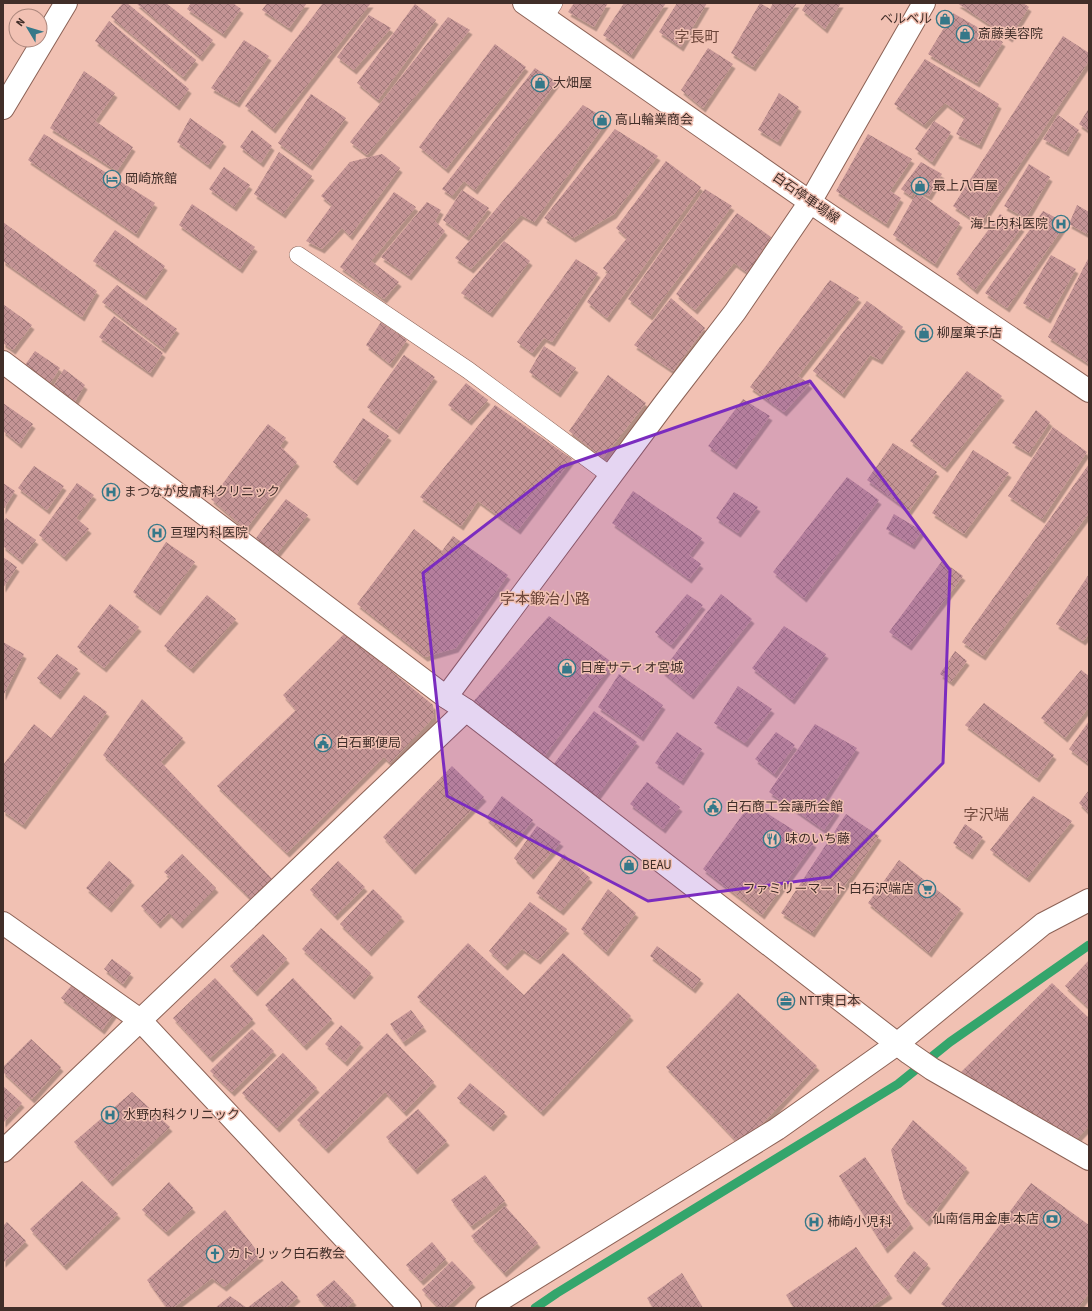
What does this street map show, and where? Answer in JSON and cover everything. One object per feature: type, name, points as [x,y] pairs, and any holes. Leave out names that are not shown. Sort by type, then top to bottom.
[{"type":"main road","points":[[3,108],[66,3]]},
{"type":"main road","name":"白石停車場線","points":[[524,3],[549,10],[810,202],[1089,391]]},
{"type":"main road","points":[[446,697],[735,312],[810,202],[924,3]]},
{"type":"main road","points":[[3,362],[446,697],[466,710],[903,1049],[932,1068],[1089,1159]]},
{"type":"main road","points":[[3,1151],[466,710]]},
{"type":"main road","points":[[487,1308],[777,1129],[903,1049],[1043,924],[1089,900]]},
{"type":"main road","points":[[3,923],[140,1020],[410,1308]]},
{"type":"lane","points":[[298,255],[468,370],[612,476]]},
{"type":"highlighted area","points":[[810,381],[950,570],[943,763],[830,877],[648,901],[447,796],[423,573],[561,467]]},
{"type":"building","points":[[123,3],[127,3],[196,60],[183,77],[111,17]]},
{"type":"building","points":[[136,3],[166,3],[213,40],[200,57]]},
{"type":"building","points":[[191,3],[233,3],[241,9],[223,34],[187,9]]},
{"type":"building","points":[[267,3],[307,3],[289,28],[262,10]]},
{"type":"building","points":[[323,3],[371,3],[273,129],[245,106]]},
{"type":"building","points":[[574,3],[608,3],[594,27],[568,12]]},
{"type":"building","points":[[624,3],[666,3],[631,55],[603,35]]},
{"type":"building","points":[[677,3],[707,3],[681,47],[659,32]]},
{"type":"building","points":[[760,3],[770,9],[773,3],[797,3],[753,67],[731,53]]},
{"type":"building","points":[[806,3],[841,3],[825,29],[802,10]]},
{"type":"building","points":[[957,3],[1023,3],[1029,7],[1010,38]]},
{"type":"building","points":[[415,4],[436,20],[378,100],[357,83]]},
{"type":"building","points":[[953,13],[1003,42],[977,83],[928,54]]},
{"type":"building","points":[[369,15],[391,28],[354,70],[337,57]]},
{"type":"building","points":[[448,17],[470,30],[367,155],[350,142]]},
{"type":"building","points":[[109,21],[189,89],[177,106],[95,41]]},
{"type":"building","points":[[1063,36],[1089,53],[1089,61],[980,224],[953,206]]},
{"type":"building","points":[[244,40],[269,56],[237,103],[211,88]]},
{"type":"building","points":[[495,44],[526,67],[446,169],[419,147]]},
{"type":"building","points":[[708,48],[733,64],[703,108],[681,90]]},
{"type":"building","points":[[925,59],[999,104],[979,145],[956,134],[965,117],[945,103],[924,125],[894,104]]},
{"type":"building","points":[[535,68],[557,82],[475,190],[464,181],[452,196],[442,189]]},
{"type":"building","points":[[84,71],[115,93],[95,121],[133,147],[117,171],[50,128]]},
{"type":"building","points":[[779,93],[799,107],[778,142],[758,130]]},
{"type":"building","points":[[311,94],[346,118],[310,166],[278,143]]},
{"type":"building","points":[[583,105],[608,120],[534,222],[521,215],[471,269],[455,258]]},
{"type":"building","points":[[1089,108],[1089,131],[1079,124]]},
{"type":"building","points":[[1058,115],[1079,130],[1066,152],[1043,139]]},
{"type":"building","points":[[190,118],[224,142],[208,165],[177,142]]},
{"type":"building","points":[[934,121],[951,132],[932,162],[915,149]]},
{"type":"building","points":[[615,129],[658,156],[614,214],[573,238],[544,218]]},
{"type":"building","points":[[252,130],[272,146],[261,163],[240,147]]},
{"type":"building","points":[[44,134],[155,203],[136,234],[28,160]]},
{"type":"building","points":[[868,134],[912,159],[890,191],[901,198],[886,224],[836,191]]},
{"type":"building","points":[[279,152],[312,176],[283,214],[254,194]]},
{"type":"building","points":[[382,154],[400,168],[350,236],[342,228],[322,249],[306,241],[332,205],[321,196],[350,162]]},
{"type":"building","points":[[666,161],[701,187],[607,318],[587,302],[608,272],[603,268],[627,238],[616,228]]},
{"type":"building","points":[[921,162],[942,174],[929,196],[916,189],[911,196],[901,189]]},
{"type":"building","points":[[1029,164],[1050,177],[1026,218],[1004,206]]},
{"type":"building","points":[[224,167],[250,185],[234,207],[209,189]]},
{"type":"building","points":[[705,189],[732,206],[650,316],[628,299]]},
{"type":"building","points":[[462,190],[489,208],[467,237],[443,220]]},
{"type":"building","points":[[394,192],[416,207],[371,261],[399,282],[384,299],[340,267]]},
{"type":"building","points":[[917,192],[960,223],[935,264],[893,235]]},
{"type":"building","points":[[427,202],[441,210],[435,221],[445,231],[409,276],[381,257]]},
{"type":"building","points":[[192,204],[255,247],[240,269],[179,225]]},
{"type":"building","points":[[1077,205],[1089,212],[1089,230],[1087,234],[1069,224]]},
{"type":"building","points":[[1043,211],[1066,223],[1007,308],[985,293]]},
{"type":"building","points":[[737,213],[771,237],[748,273],[734,263],[695,310],[676,294]]},
{"type":"building","points":[[1000,214],[1022,227],[975,290],[956,274]]},
{"type":"building","points":[[3,222],[97,291],[82,317],[3,261]]},
{"type":"building","points":[[115,230],[165,266],[144,296],[93,261]]},
{"type":"building","points":[[504,241],[530,261],[490,313],[461,293]]},
{"type":"building","points":[[1051,255],[1076,269],[1048,319],[1023,303]]},
{"type":"building","points":[[1089,257],[1089,364],[1048,337]]},
{"type":"building","points":[[576,259],[598,273],[552,342],[544,338],[532,353],[517,342]]},
{"type":"building","points":[[830,280],[859,298],[798,376],[810,384],[784,412],[750,387]]},
{"type":"building","points":[[117,285],[177,329],[163,349],[102,302]]},
{"type":"building","points":[[671,298],[705,328],[673,371],[634,345]]},
{"type":"building","points":[[867,301],[903,327],[880,360],[870,355],[842,394],[813,371]]},
{"type":"building","points":[[3,304],[32,325],[13,350],[3,343]]},
{"type":"building","points":[[114,316],[163,353],[150,373],[99,337]]},
{"type":"building","points":[[381,322],[407,340],[390,364],[366,345]]},
{"type":"building","points":[[544,346],[576,368],[558,393],[529,372]]},
{"type":"building","points":[[35,351],[60,368],[49,385],[25,365]]},
{"type":"building","points":[[404,355],[435,377],[397,430],[367,407]]},
{"type":"building","points":[[64,369],[85,385],[74,403],[53,387]]},
{"type":"building","points":[[967,371],[1002,396],[945,468],[910,441]]},
{"type":"building","points":[[608,375],[646,403],[603,458],[569,431]]},
{"type":"building","points":[[466,383],[488,400],[469,421],[448,405]]},
{"type":"building","points":[[743,399],[770,416],[734,465],[708,446]]},
{"type":"building","points":[[3,403],[33,424],[19,444],[3,431]]},
{"type":"building","points":[[495,405],[572,459],[518,530],[478,501],[461,526],[420,497]]},
{"type":"building","points":[[1036,410],[1050,422],[1029,453],[1012,443]]},
{"type":"building","points":[[363,418],[389,436],[355,481],[333,462]]},
{"type":"building","points":[[268,424],[286,438],[280,446],[297,462],[246,529],[211,499]]},
{"type":"building","points":[[1053,427],[1087,452],[1042,519],[1008,496]]},
{"type":"building","points":[[893,443],[937,472],[909,511],[867,480]]},
{"type":"building","points":[[973,450],[1009,473],[964,534],[932,513]]},
{"type":"building","points":[[1089,464],[1089,513],[983,656],[962,642]]},
{"type":"building","points":[[34,466],[64,486],[47,510],[18,488]]},
{"type":"building","points":[[847,477],[879,500],[804,598],[773,572]]},
{"type":"building","points":[[3,483],[15,491],[3,510]]},
{"type":"building","points":[[77,483],[94,495],[76,518],[89,529],[64,557],[39,535]]},
{"type":"building","points":[[633,491],[702,538],[689,555],[701,564],[689,579],[612,523]]},
{"type":"building","points":[[734,492],[758,507],[738,533],[716,518]]},
{"type":"building","points":[[286,499],[308,515],[275,556],[256,538]]},
{"type":"building","points":[[894,514],[922,531],[912,545],[886,529]]},
{"type":"building","points":[[6,518],[36,540],[20,560],[3,546],[3,522]]},
{"type":"building","points":[[414,529],[442,551],[453,536],[508,575],[456,648],[425,657],[357,604]]},
{"type":"building","points":[[166,542],[195,562],[158,611],[133,592]]},
{"type":"building","points":[[3,557],[17,567],[3,588]]},
{"type":"building","points":[[942,561],[963,576],[909,646],[889,632]]},
{"type":"building","points":[[1089,574],[1089,634],[1083,641],[1056,624]]},
{"type":"building","points":[[687,594],[703,605],[671,645],[655,632]]},
{"type":"building","points":[[721,594],[752,619],[691,695],[662,671]]},
{"type":"building","points":[[207,595],[236,619],[191,669],[164,646]]},
{"type":"building","points":[[110,604],[139,627],[104,668],[77,647]]},
{"type":"building","points":[[549,616],[613,663],[543,758],[472,703]]},
{"type":"building","points":[[784,626],[826,654],[792,700],[752,668]]},
{"type":"building","points":[[345,633],[433,705],[434,717],[390,763],[384,757],[287,853],[217,786],[296,710],[283,695]]},
{"type":"building","points":[[3,642],[24,654],[3,696]]},
{"type":"building","points":[[955,651],[967,661],[951,682],[940,674]]},
{"type":"building","points":[[57,654],[78,669],[58,695],[37,678]]},
{"type":"building","points":[[1081,670],[1089,676],[1089,707],[1065,738],[1041,718]]},
{"type":"building","points":[[619,674],[663,705],[641,737],[598,707]]},
{"type":"building","points":[[738,686],[772,709],[745,743],[714,723]]},
{"type":"building","points":[[84,695],[107,712],[23,825],[3,811],[3,765],[34,724],[51,738]]},
{"type":"building","points":[[142,699],[183,738],[161,762],[273,880],[252,900],[103,755]]},
{"type":"building","points":[[984,703],[1054,755],[1037,778],[965,725]]},
{"type":"building","points":[[594,711],[637,742],[595,799],[553,765]]},
{"type":"building","points":[[1089,721],[1089,764],[1069,749]]},
{"type":"building","points":[[815,724],[857,748],[823,801],[837,811],[824,830],[769,792]]},
{"type":"building","points":[[677,732],[702,749],[681,781],[655,763]]},
{"type":"building","points":[[776,732],[795,745],[774,774],[755,759]]},
{"type":"building","points":[[452,766],[484,797],[413,870],[383,837]]},
{"type":"building","points":[[647,782],[680,807],[663,829],[630,804]]},
{"type":"building","points":[[1089,790],[1089,813],[1079,803]]},
{"type":"building","points":[[502,796],[533,820],[514,843],[486,818]]},
{"type":"building","points":[[1033,796],[1072,821],[1027,878],[990,850]]},
{"type":"building","points":[[751,803],[814,843],[762,915],[703,869]]},
{"type":"building","points":[[846,814],[879,836],[812,933],[781,913]]},
{"type":"building","points":[[965,824],[983,837],[970,855],[953,843]]},
{"type":"building","points":[[537,826],[561,842],[531,875],[514,858]]},
{"type":"building","points":[[182,854],[216,888],[180,924],[169,913],[158,924],[141,906],[170,877],[164,872]]},
{"type":"building","points":[[564,854],[590,878],[561,911],[536,893]]},
{"type":"building","points":[[899,860],[961,909],[929,953],[868,903]]},
{"type":"building","points":[[109,861],[132,881],[109,908],[86,888]]},
{"type":"building","points":[[338,861],[365,887],[335,916],[310,890]]},
{"type":"building","points":[[373,889],[402,917],[369,952],[340,924]]},
{"type":"building","points":[[608,889],[636,913],[606,952],[581,929]]},
{"type":"building","points":[[530,902],[567,929],[538,960],[522,949],[505,966],[489,951]]},
{"type":"building","points":[[321,928],[371,973],[352,995],[302,949]]},
{"type":"building","points":[[263,934],[287,959],[255,992],[230,966]]},
{"type":"building","points":[[468,943],[524,995],[563,953],[631,1016],[541,1112],[417,997]]},
{"type":"building","points":[[657,946],[701,979],[693,989],[650,956]]},
{"type":"building","points":[[112,959],[131,973],[123,984],[104,969]]},
{"type":"building","points":[[1089,960],[1089,1008],[1065,986]]},
{"type":"building","points":[[215,978],[253,1019],[210,1058],[173,1018]]},
{"type":"building","points":[[293,978],[332,1019],[304,1046],[265,1005]]},
{"type":"building","points":[[76,980],[116,1011],[102,1030],[61,998]]},
{"type":"building","points":[[1052,983],[1089,1018],[1089,1126],[1073,1143],[961,1072]]},
{"type":"building","points":[[738,993],[817,1066],[741,1146],[666,1067]]},
{"type":"building","points":[[411,1010],[424,1027],[403,1042],[390,1024]]},
{"type":"building","points":[[341,1025],[361,1043],[345,1062],[325,1044]]},
{"type":"building","points":[[252,1029],[274,1051],[232,1092],[210,1071]]},
{"type":"building","points":[[387,1033],[434,1082],[404,1112],[385,1092],[326,1149],[297,1120]]},
{"type":"building","points":[[31,1039],[61,1067],[32,1099],[3,1072],[3,1067]]},
{"type":"building","points":[[283,1053],[317,1088],[277,1128],[242,1093]]},
{"type":"building","points":[[470,1083],[505,1112],[491,1127],[457,1098]]},
{"type":"building","points":[[3,1086],[22,1103],[3,1123]]},
{"type":"building","points":[[132,1092],[170,1127],[110,1182],[74,1142]]},
{"type":"building","points":[[418,1109],[447,1141],[415,1170],[386,1137]]},
{"type":"building","points":[[913,1120],[967,1168],[927,1222],[904,1199],[891,1150]]},
{"type":"building","points":[[865,1157],[911,1224],[885,1249],[839,1176]]},
{"type":"building","points":[[485,1175],[505,1201],[471,1226],[451,1200]]},
{"type":"building","points":[[82,1181],[118,1214],[64,1266],[30,1229]]},
{"type":"building","points":[[169,1182],[193,1208],[166,1232],[142,1210]]},
{"type":"building","points":[[1031,1183],[1089,1225],[1089,1293],[1078,1308],[947,1308],[941,1304]]},
{"type":"building","points":[[505,1206],[538,1243],[504,1273],[471,1236]]},
{"type":"building","points":[[225,1210],[261,1256],[224,1287],[212,1278],[173,1308],[167,1308],[147,1280]]},
{"type":"building","points":[[7,1222],[26,1241],[3,1263],[3,1226]]},
{"type":"building","points":[[432,1242],[446,1259],[421,1281],[406,1265]]},
{"type":"building","points":[[856,1247],[890,1294],[870,1308],[794,1308],[786,1295]]},
{"type":"building","points":[[914,1251],[928,1264],[908,1290],[894,1276]]},
{"type":"building","points":[[452,1261],[473,1283],[446,1308],[439,1308],[422,1290]]},
{"type":"building","points":[[682,1273],[703,1308],[653,1308],[647,1298]]},
{"type":"building","points":[[334,1280],[354,1301],[346,1308],[327,1308],[316,1295]]},
{"type":"building","points":[[282,1281],[298,1297],[286,1308],[247,1308]]},
{"type":"building","points":[[230,1296],[247,1308],[215,1308]]},
{"type":"waterway","points":[[535,1308],[557,1293],[898,1084],[950,1042],[1089,945]]},
{"type":"place","name":"ベルベル","points":[[945,19]]},
{"type":"place","name":"斎藤美容院","points":[[965,34]]},
{"type":"place","name":"大畑屋","points":[[540,83]]},
{"type":"place","name":"高山輪業商会","points":[[602,120]]},
{"type":"place","name":"岡崎旅館","points":[[112,179]]},
{"type":"place","name":"最上八百屋","points":[[920,186]]},
{"type":"place","name":"海上内科医院","points":[[1061,224]]},
{"type":"place","name":"柳屋菓子店","points":[[924,333]]},
{"type":"place","name":"まつなが皮膚科クリニック","points":[[111,492]]},
{"type":"place","name":"亘理内科医院","points":[[157,533]]},
{"type":"place","name":"日産サティオ宮城","points":[[567,668]]},
{"type":"place","name":"白石郵便局","points":[[323,743]]},
{"type":"place","name":"白石商工会議所会館","points":[[713,807]]},
{"type":"place","name":"味のいち藤","points":[[772,839]]},
{"type":"place","name":"BEAU","points":[[629,865]]},
{"type":"place","name":"ファミリーマート 白石沢端店","points":[[927,889]]},
{"type":"place","name":"NTT東日本","points":[[786,1001]]},
{"type":"place","name":"水野内科クリニック","points":[[110,1115]]},
{"type":"place","name":"仙南信用金庫 本店","points":[[1052,1219]]},
{"type":"place","name":"柿崎小児科","points":[[814,1222]]},
{"type":"place","name":"カトリック白石教会","points":[[215,1254]]},
{"type":"district","name":"字長町","points":[[697,37]]},
{"type":"district","name":"字本鍛冶小路","points":[[545,599]]},
{"type":"district","name":"字沢端","points":[[986,815]]}]
